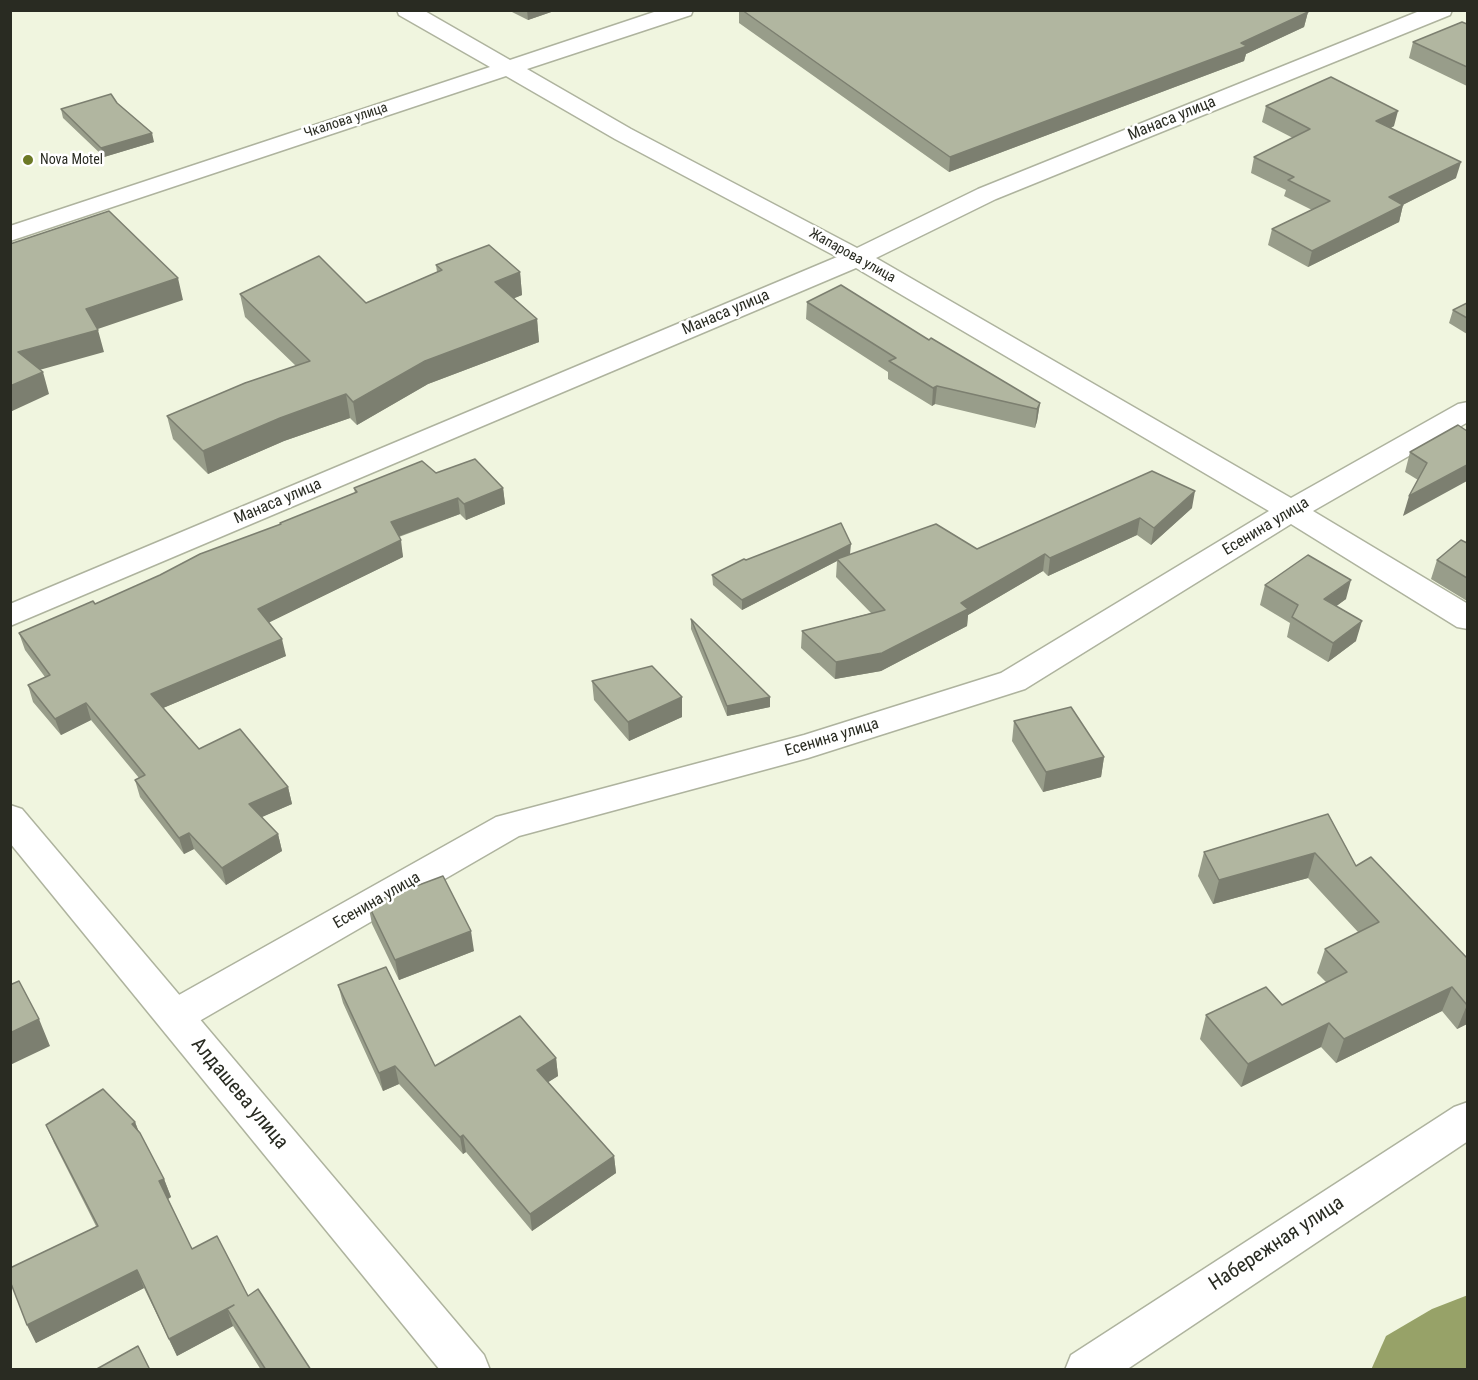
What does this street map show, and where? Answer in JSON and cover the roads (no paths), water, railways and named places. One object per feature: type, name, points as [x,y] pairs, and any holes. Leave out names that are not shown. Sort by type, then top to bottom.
[{"type":"street","name":"Жапарова улица","points":[[407,10],[623,134],[857,258],[1291,510],[1467,619]]},
{"type":"street","name":"Чкалова улица","points":[[10,234],[683,10]]},
{"type":"street","name":"Манаса улица","points":[[10,616],[857,258],[987,194],[1442,10]]},
{"type":"street","name":"Есенина улица","points":[[175,1016],[508,826],[808,746],[1013,681],[1291,510],[1467,410]]},
{"type":"street","name":"Алдашева улица","points":[[10,818],[468,1370]]},
{"type":"street","name":"Набережная улица","points":[[1087,1370],[1467,1119]]},
{"type":"waterway","points":[[1422,1370],[1468,1342]]},
{"type":"place","name":"Nova Motel","points":[[28,160]]}]
